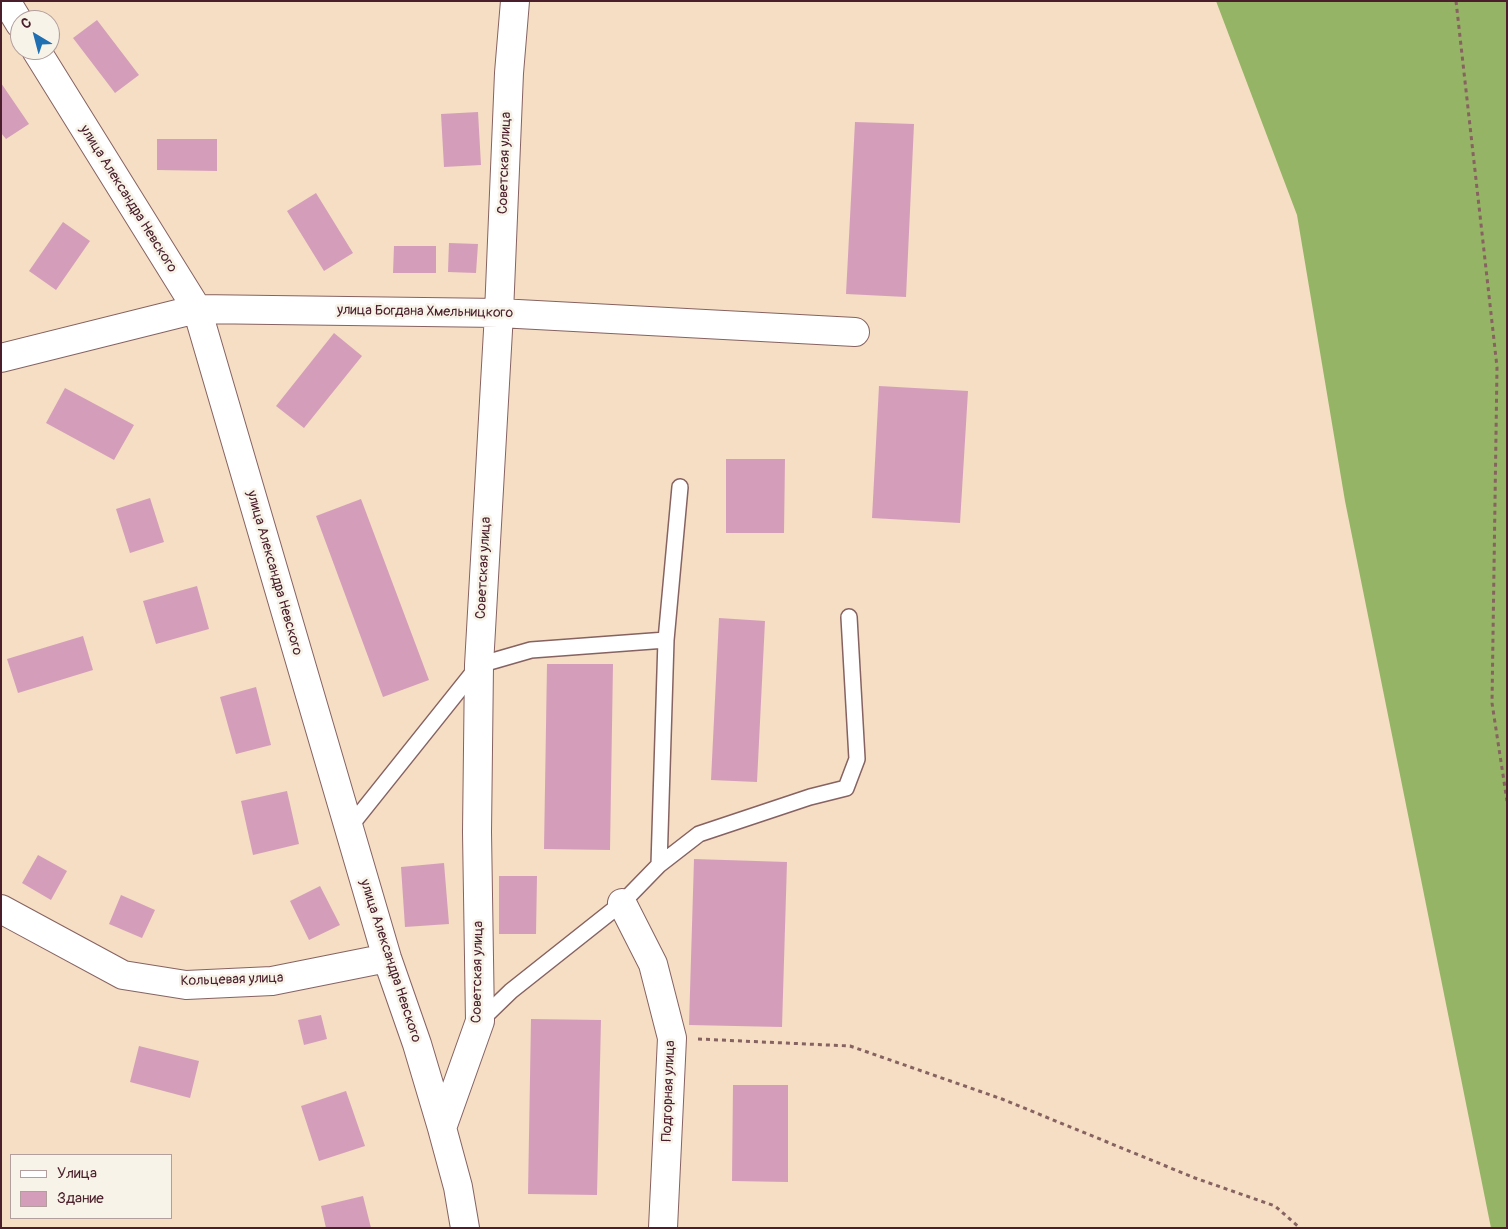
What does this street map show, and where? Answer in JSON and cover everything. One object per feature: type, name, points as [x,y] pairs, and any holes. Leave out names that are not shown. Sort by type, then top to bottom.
[{"type":"street","name":"Советская улица","points":[[442,1128],[480,1021],[477,832],[478,665],[499,313],[509,73],[515,1]]},
{"type":"street","name":"улица Александра Невского","points":[[42,60],[197,309],[348,829],[442,1128],[458,1187],[464,1228]]},
{"type":"street","name":"улица Богдана Хмельницкого","points":[[1,358],[197,309],[499,313],[855,332]]},
{"type":"street","name":"Подгорная улица","points":[[622,903],[653,964],[672,1038],[663,1228]]},
{"type":"street","name":"Кольцевая улица","points":[[1,909],[123,974],[186,985],[272,981],[387,958]]},
{"type":"lane","points":[[659,865],[666,640],[680,486]]},
{"type":"lane","points":[[480,1021],[511,991],[622,903],[659,865],[699,834],[810,797],[846,788],[857,759],[849,617]]},
{"type":"lane","points":[[348,829],[478,665],[531,650],[666,640]]},
{"type":"path","points":[[1456,1],[1497,367],[1492,703],[1507,800]]},
{"type":"path","points":[[672,1038],[850,1046],[1002,1099],[1195,1178],[1275,1206],[1300,1228]]},
{"type":"green space","points":[[1216,1],[1507,1],[1507,1228],[1491,1228],[1345,501],[1297,215]]},
{"type":"building","points":[[97,20],[139,75],[115,93],[73,38]]},
{"type":"building","points":[[1,83],[29,124],[6,139],[1,133]]},
{"type":"building","points":[[478,112],[481,165],[444,167],[441,114]]},
{"type":"building","points":[[855,122],[914,124],[906,297],[846,294]]},
{"type":"building","points":[[157,139],[217,139],[217,171],[157,170]]},
{"type":"building","points":[[316,193],[353,253],[324,271],[287,211]]},
{"type":"building","points":[[63,222],[90,241],[56,290],[29,271]]},
{"type":"building","points":[[449,243],[478,244],[476,273],[448,272]]},
{"type":"building","points":[[394,246],[436,246],[436,273],[393,273]]},
{"type":"building","points":[[334,333],[362,356],[304,428],[276,406]]},
{"type":"building","points":[[879,386],[968,391],[960,523],[872,518]]},
{"type":"building","points":[[65,388],[134,425],[114,460],[46,423]]},
{"type":"building","points":[[726,459],[785,459],[784,533],[726,533]]},
{"type":"building","points":[[150,498],[164,542],[130,553],[116,509]]},
{"type":"building","points":[[361,499],[429,680],[383,697],[316,516]]},
{"type":"building","points":[[197,586],[209,629],[156,644],[143,601]]},
{"type":"building","points":[[719,618],[765,621],[757,782],[711,780]]},
{"type":"building","points":[[83,636],[93,670],[18,693],[7,659]]},
{"type":"building","points":[[547,664],[613,664],[610,850],[544,849]]},
{"type":"building","points":[[256,687],[271,745],[236,754],[220,697]]},
{"type":"building","points":[[287,791],[299,844],[253,855],[241,801]]},
{"type":"building","points":[[38,855],[67,871],[51,900],[22,883]]},
{"type":"building","points":[[694,859],[787,862],[782,1027],[689,1025]]},
{"type":"building","points":[[444,863],[449,924],[405,927],[401,867]]},
{"type":"building","points":[[499,876],[537,876],[536,934],[499,934]]},
{"type":"building","points":[[320,886],[340,925],[309,940],[290,901]]},
{"type":"building","points":[[121,895],[155,910],[142,938],[109,924]]},
{"type":"building","points":[[321,1015],[327,1039],[304,1045],[298,1020]]},
{"type":"building","points":[[531,1019],[601,1020],[597,1195],[528,1194]]},
{"type":"building","points":[[139,1046],[199,1061],[190,1098],[130,1082]]},
{"type":"building","points":[[733,1085],[788,1085],[788,1182],[732,1181]]},
{"type":"building","points":[[346,1091],[365,1146],[319,1161],[301,1106]]},
{"type":"building","points":[[363,1196],[371,1228],[326,1228],[321,1206]]}]
